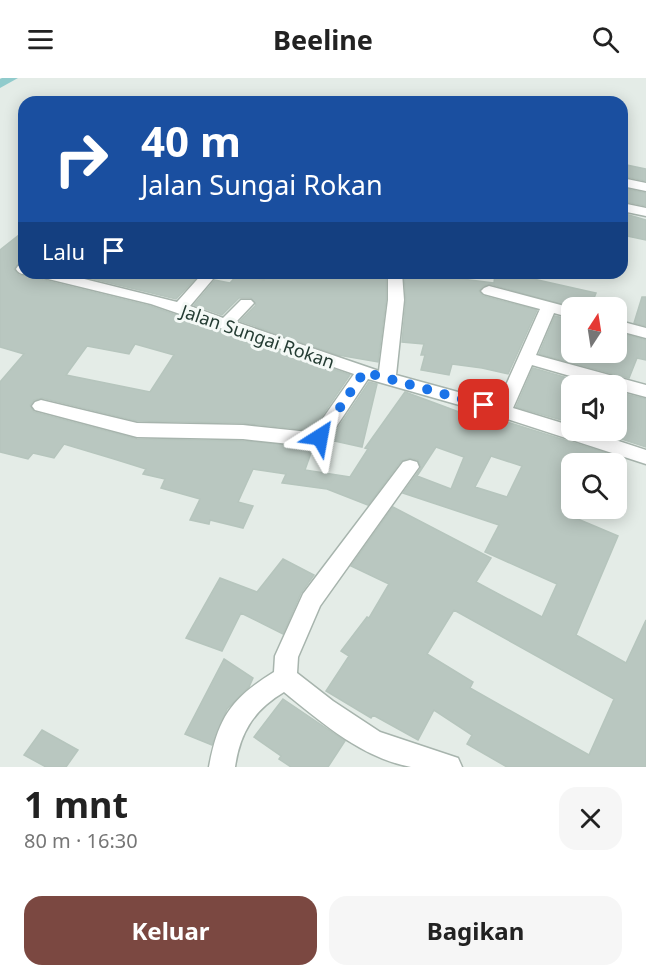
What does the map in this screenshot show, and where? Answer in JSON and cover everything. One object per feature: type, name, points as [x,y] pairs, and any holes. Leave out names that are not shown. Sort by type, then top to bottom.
[{"type":"street","points":[[628,183],[646,187]]},
{"type":"street","points":[[628,208],[646,212]]},
{"type":"street","name":"Jalan Sungai Rokan","points":[[69,279],[129,292],[364,372],[503,411],[646,457]]},
{"type":"street","points":[[179,309],[206,279]]},
{"type":"street","points":[[387,378],[396,300],[395,279]]},
{"type":"street","points":[[489,291],[561,310]]},
{"type":"street","points":[[225,325],[246,303]]},
{"type":"street","points":[[503,411],[549,307]]},
{"type":"street","points":[[627,328],[646,333]]},
{"type":"street","points":[[528,358],[646,391]]},
{"type":"street","points":[[41,406],[137,430],[243,432],[309,439],[320,437],[364,372]]},
{"type":"street","points":[[285,678],[286,656],[300,631],[311,601],[410,467]]},
{"type":"street","points":[[222,767],[226,742],[238,719],[253,699],[285,678]]},
{"type":"street","points":[[285,678],[324,709],[374,742],[449,767]]},
{"type":"building","points":[[628,165],[646,169],[646,181],[628,177]]},
{"type":"building","points":[[628,189],[646,193],[646,206],[628,202]]},
{"type":"building","points":[[628,215],[646,220],[646,240],[628,236]]},
{"type":"building","points":[[18,236],[18,264],[14,269],[18,274],[18,279],[39,279],[150,306],[350,375],[313,429],[309,430],[243,423],[137,421],[42,398],[34,400],[30,405],[34,412],[137,439],[243,441],[313,447],[305,470],[350,477],[368,449],[365,448],[405,392],[459,412],[462,408],[561,439],[561,441],[606,453],[561,453],[561,519],[578,519],[618,536],[576,635],[626,663],[646,620],[646,767],[507,767],[467,744],[472,735],[434,710],[418,740],[373,715],[371,718],[326,691],[349,656],[341,651],[367,617],[369,618],[389,584],[351,566],[393,507],[491,558],[476,582],[542,617],[557,584],[485,552],[499,525],[403,493],[421,468],[418,460],[409,458],[401,461],[368,505],[327,489],[282,483],[286,474],[253,469],[238,502],[253,506],[243,528],[210,520],[209,524],[190,520],[200,499],[161,488],[165,479],[143,474],[146,469],[64,444],[54,458],[33,453],[28,459],[0,452],[0,382],[24,354],[0,347],[0,250]],"holes":[[[135,344],[174,355],[150,392],[66,375],[87,346],[129,354]],[[436,447],[464,457],[451,489],[417,476]],[[491,456],[522,466],[507,497],[475,487]],[[454,610],[614,699],[589,755],[470,688],[473,682],[427,654]]]},
{"type":"building","points":[[94,279],[195,279],[176,299]]},
{"type":"building","points":[[234,279],[386,279],[386,300],[378,362],[338,355],[240,321],[256,305],[251,298],[239,298],[222,315],[194,305],[215,280],[230,283]]},
{"type":"building","points":[[404,279],[462,279],[494,283],[494,279],[534,279],[596,293],[594,297],[561,297],[561,304],[490,284],[483,286],[479,291],[483,296],[537,310],[508,374],[452,364],[449,375],[421,370],[425,355],[421,355],[424,344],[402,342],[406,300]]},
{"type":"building","points":[[642,297],[646,297],[646,326],[634,323]]},
{"type":"building","points":[[555,316],[561,317],[561,360],[539,354]]},
{"type":"building","points":[[627,335],[646,340],[646,360],[637,358],[629,378],[627,375],[618,375],[573,363],[627,363]]},
{"type":"building","points":[[533,368],[561,376],[561,420],[516,407]]},
{"type":"building","points":[[369,382],[377,384],[362,447],[330,440]]},
{"type":"building","points":[[627,394],[646,399],[646,447],[627,441]]},
{"type":"building","points":[[283,559],[314,575],[301,593],[283,634],[241,613],[222,651],[186,638],[220,578],[257,592]]},
{"type":"building","points":[[224,659],[253,678],[249,687],[227,709],[212,745],[185,734]]},
{"type":"building","points":[[283,699],[345,741],[328,767],[291,767],[279,759],[281,756],[254,737]]},
{"type":"building","points":[[42,730],[78,750],[66,767],[46,767],[24,755]]},
{"type":"waterway","points":[[0,84],[12,78]]},
{"type":"route","points":[[320,437],[364,372],[484,405]]}]
